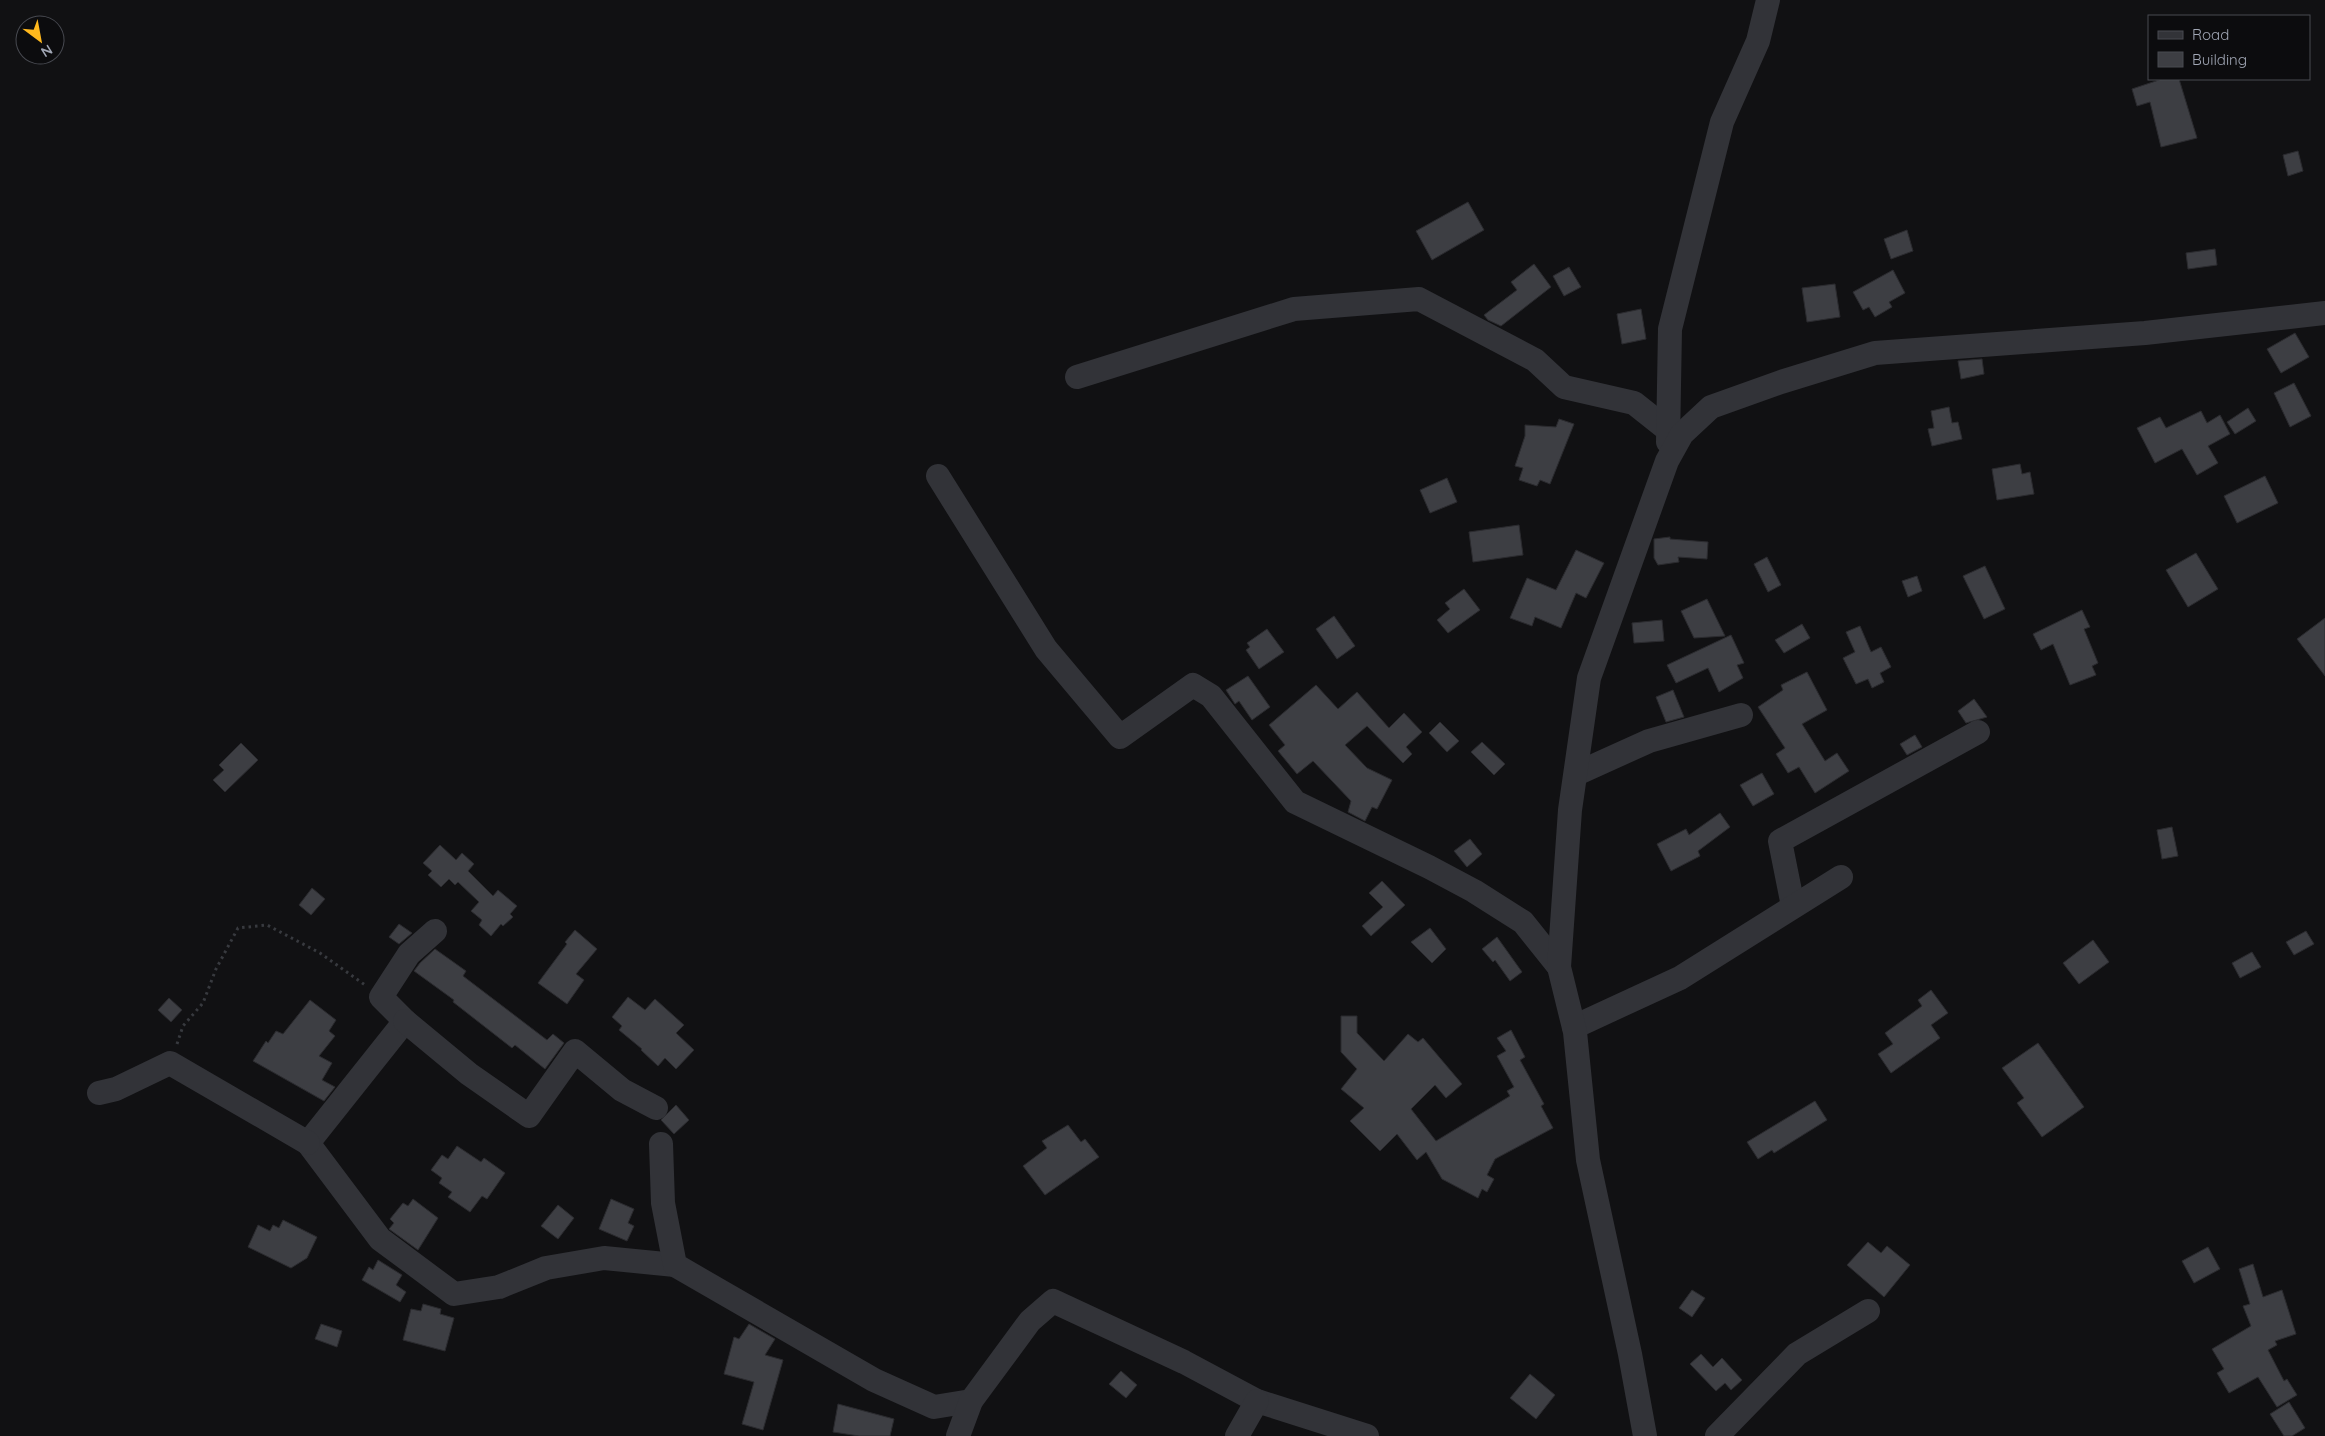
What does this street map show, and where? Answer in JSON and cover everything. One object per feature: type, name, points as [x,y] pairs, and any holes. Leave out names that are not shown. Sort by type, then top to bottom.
[{"type":"street","points":[[1667,461],[1670,329],[1722,122],[1758,41],[1768,0]]},
{"type":"street","points":[[1077,377],[1294,309],[1419,299],[1535,360],[1564,386],[1634,403],[1668,430]]},
{"type":"street","points":[[1644,1436],[1630,1354],[1588,1160],[1574,1027],[1559,967],[1570,810],[1589,678],[1667,461],[1682,434],[1711,407],[1781,382],[1875,353],[2145,333],[2325,313]]},
{"type":"street","points":[[938,476],[1046,649],[1120,737],[1193,685],[1211,696],[1295,802],[1429,867],[1474,891],[1524,922],[1559,967]]},
{"type":"street","points":[[1576,774],[1649,741],[1741,715]]},
{"type":"street","points":[[1793,906],[1780,840],[1978,732]]},
{"type":"street","points":[[1574,1027],[1680,978],[1841,876]]},
{"type":"street","points":[[435,931],[409,954],[381,997],[404,1021],[469,1074],[529,1116],[575,1051],[622,1090],[656,1108]]},
{"type":"street","points":[[308,1143],[404,1021]]},
{"type":"street","points":[[99,1093],[116,1090],[170,1063],[308,1143],[380,1239],[454,1294],[498,1288],[546,1268],[604,1258],[675,1265],[874,1380],[934,1407],[971,1401]]},
{"type":"street","points":[[661,1144],[662,1203],[675,1265]]},
{"type":"street","points":[[958,1436],[971,1401],[1030,1321],[1053,1302],[1184,1362],[1257,1400],[1367,1436]]},
{"type":"street","points":[[1717,1436],[1797,1354],[1868,1311]]},
{"type":"street","points":[[1237,1436],[1257,1400]]},
{"type":"path","points":[[170,1063],[182,1026],[203,1004],[216,969],[238,928],[267,925],[320,953],[381,997]]},
{"type":"building","points":[[2159,80],[2179,80],[2197,138],[2161,147],[2150,102],[2137,106],[2132,89]]},
{"type":"building","points":[[2298,151],[2303,171],[2288,176],[2283,155]]},
{"type":"building","points":[[1468,202],[1484,230],[1432,260],[1416,231]]},
{"type":"building","points":[[1907,230],[1913,251],[1891,259],[1884,239]]},
{"type":"building","points":[[2215,249],[2217,265],[2188,269],[2186,253]]},
{"type":"building","points":[[1534,264],[1551,287],[1501,326],[1488,320],[1484,315],[1517,290],[1511,282]]},
{"type":"building","points":[[1569,267],[1581,287],[1564,296],[1553,276]]},
{"type":"building","points":[[1893,270],[1905,293],[1889,302],[1892,307],[1875,317],[1869,307],[1863,310],[1853,292]]},
{"type":"building","points":[[1835,284],[1840,317],[1807,322],[1802,288]]},
{"type":"building","points":[[1641,309],[1646,339],[1622,344],[1617,314]]},
{"type":"building","points":[[2295,333],[2309,357],[2281,373],[2267,349]]},
{"type":"building","points":[[1982,359],[1984,374],[1961,379],[1958,361]]},
{"type":"building","points":[[2294,383],[2311,416],[2290,427],[2274,393]]},
{"type":"building","points":[[1949,407],[1952,423],[1958,422],[1962,439],[1932,446],[1928,429],[1934,428],[1931,411]]},
{"type":"building","points":[[2248,408],[2256,421],[2235,434],[2227,422]]},
{"type":"building","points":[[2201,411],[2207,423],[2220,415],[2230,434],[2208,446],[2218,463],[2197,475],[2182,449],[2155,463],[2137,428],[2160,417],[2166,428]]},
{"type":"building","points":[[1559,419],[1574,424],[1550,484],[1540,480],[1537,486],[1519,480],[1523,468],[1515,466],[1525,436],[1525,425],[1556,427]]},
{"type":"building","points":[[2020,464],[2022,474],[2030,472],[2034,494],[1997,500],[1992,469]]},
{"type":"building","points":[[2265,476],[2278,503],[2237,523],[2224,496]]},
{"type":"building","points":[[1447,478],[1457,502],[1430,513],[1420,490]]},
{"type":"building","points":[[1519,525],[1523,555],[1473,562],[1469,532]]},
{"type":"building","points":[[1670,537],[1670,539],[1708,542],[1707,559],[1678,557],[1679,562],[1658,565],[1654,558],[1654,539]]},
{"type":"building","points":[[1576,550],[1604,563],[1586,598],[1576,593],[1561,628],[1535,617],[1532,626],[1510,618],[1527,578],[1556,590]]},
{"type":"building","points":[[2196,553],[2218,589],[2188,607],[2166,570]]},
{"type":"building","points":[[1767,557],[1781,585],[1768,592],[1754,564]]},
{"type":"building","points":[[1985,566],[2005,609],[1984,619],[1963,576]]},
{"type":"building","points":[[1917,576],[1922,591],[1908,597],[1902,581]]},
{"type":"building","points":[[1464,589],[1480,610],[1448,633],[1437,620],[1450,609],[1445,603]]},
{"type":"building","points":[[1707,599],[1725,636],[1694,638],[1681,611]]},
{"type":"building","points":[[2082,610],[2090,627],[2084,629],[2098,663],[2092,666],[2096,675],[2070,685],[2053,644],[2041,650],[2033,634]]},
{"type":"building","points":[[1334,616],[1355,646],[1337,659],[1316,629]]},
{"type":"building","points":[[2325,618],[2325,676],[2297,639]]},
{"type":"building","points":[[1662,620],[1664,641],[1634,643],[1632,623]]},
{"type":"building","points":[[1802,624],[1810,638],[1784,653],[1775,640]]},
{"type":"building","points":[[1860,626],[1871,652],[1881,647],[1891,667],[1880,673],[1884,682],[1872,688],[1868,679],[1856,684],[1843,658],[1855,652],[1846,632]]},
{"type":"building","points":[[1267,629],[1284,652],[1259,669],[1246,650],[1250,647],[1247,643]]},
{"type":"building","points":[[1731,635],[1744,663],[1737,665],[1743,678],[1719,692],[1708,668],[1676,683],[1667,665]]},
{"type":"building","points":[[1807,672],[1827,710],[1802,724],[1825,761],[1837,753],[1849,771],[1815,793],[1799,767],[1788,773],[1776,754],[1785,748],[1758,707],[1783,690],[1781,685]]},
{"type":"building","points":[[1248,676],[1270,707],[1252,720],[1239,701],[1235,704],[1226,690]]},
{"type":"building","points":[[1316,685],[1338,709],[1357,692],[1389,728],[1404,713],[1422,732],[1406,747],[1412,754],[1403,763],[1367,726],[1345,745],[1367,768],[1392,780],[1377,809],[1372,807],[1365,821],[1348,812],[1351,801],[1313,761],[1297,774],[1278,751],[1285,745],[1269,725]]},
{"type":"building","points":[[1673,690],[1684,717],[1666,722],[1656,697]]},
{"type":"building","points":[[1974,699],[1987,717],[1966,723],[1958,711]]},
{"type":"building","points":[[1440,722],[1459,741],[1447,752],[1429,733]]},
{"type":"building","points":[[1915,735],[1922,747],[1907,755],[1900,744]]},
{"type":"building","points":[[1482,742],[1505,764],[1494,775],[1471,752]]},
{"type":"building","points":[[241,743],[258,760],[225,792],[213,780],[224,770],[219,765]]},
{"type":"building","points":[[1762,773],[1774,794],[1753,806],[1740,785]]},
{"type":"building","points":[[1720,813],[1730,827],[1698,851],[1700,856],[1671,871],[1657,844],[1686,829],[1689,835]]},
{"type":"building","points":[[2172,827],[2178,856],[2162,859],[2157,830]]},
{"type":"building","points":[[1470,839],[1482,854],[1467,867],[1454,851]]},
{"type":"building","points":[[440,845],[456,860],[462,853],[474,864],[468,871],[493,896],[498,890],[517,906],[510,914],[513,917],[503,926],[501,924],[491,936],[479,925],[482,920],[471,911],[479,902],[458,882],[455,885],[449,879],[441,887],[428,875],[432,871],[423,863]]},
{"type":"building","points":[[1382,881],[1405,905],[1371,936],[1362,926],[1383,907],[1369,893]]},
{"type":"building","points":[[312,888],[325,899],[311,915],[299,905]]},
{"type":"building","points":[[399,924],[412,933],[399,944],[389,937]]},
{"type":"building","points":[[1430,928],[1446,949],[1432,963],[1411,942]]},
{"type":"building","points":[[575,930],[597,949],[576,974],[584,980],[567,1004],[538,983]]},
{"type":"building","points":[[2306,931],[2314,944],[2294,955],[2286,942]]},
{"type":"building","points":[[1497,937],[1522,972],[1510,981],[1495,960],[1493,962],[1482,949]]},
{"type":"building","points":[[2093,940],[2109,962],[2079,984],[2063,963]]},
{"type":"building","points":[[435,949],[466,971],[463,976],[547,1040],[553,1034],[564,1043],[545,1069],[515,1045],[512,1048],[453,1002],[454,1000],[414,971]]},
{"type":"building","points":[[2252,952],[2261,967],[2240,978],[2232,963]]},
{"type":"building","points":[[1931,990],[1948,1013],[1931,1025],[1940,1038],[1891,1073],[1878,1054],[1893,1044],[1885,1033],[1922,1006],[1918,1000]]},
{"type":"building","points":[[628,997],[645,1010],[655,999],[684,1025],[676,1033],[694,1050],[676,1069],[665,1058],[658,1066],[642,1049],[619,1030],[622,1026],[612,1017]]},
{"type":"building","points":[[169,998],[182,1010],[171,1022],[158,1010]]},
{"type":"building","points":[[310,1000],[336,1020],[329,1031],[335,1036],[319,1056],[332,1063],[322,1080],[335,1087],[324,1101],[253,1061],[266,1041],[268,1043],[276,1031],[283,1034]]},
{"type":"building","points":[[1341,1016],[1357,1016],[1357,1033],[1384,1061],[1408,1034],[1418,1042],[1423,1038],[1462,1084],[1446,1098],[1435,1085],[1411,1109],[1436,1141],[1510,1096],[1507,1091],[1514,1087],[1497,1056],[1506,1051],[1497,1038],[1511,1030],[1525,1057],[1520,1060],[1544,1104],[1541,1106],[1553,1128],[1495,1159],[1487,1175],[1494,1179],[1487,1192],[1482,1189],[1478,1198],[1442,1179],[1426,1152],[1417,1160],[1397,1134],[1380,1151],[1350,1121],[1364,1108],[1341,1089],[1357,1069],[1341,1052]]},
{"type":"building","points":[[2038,1043],[2084,1107],[2042,1137],[2017,1103],[2024,1098],[2002,1068]]},
{"type":"building","points":[[1815,1101],[1827,1120],[1774,1153],[1772,1150],[1758,1159],[1747,1142]]},
{"type":"building","points":[[676,1105],[689,1120],[674,1134],[661,1120]]},
{"type":"building","points":[[1068,1125],[1081,1142],[1085,1139],[1099,1157],[1045,1195],[1023,1166],[1047,1148],[1042,1141]]},
{"type":"building","points":[[457,1146],[481,1162],[484,1158],[505,1173],[487,1199],[482,1196],[470,1212],[448,1197],[452,1192],[439,1183],[442,1178],[431,1170],[442,1155],[448,1159]]},
{"type":"building","points":[[413,1199],[438,1218],[418,1250],[389,1229],[394,1223],[390,1219],[403,1203],[408,1206]]},
{"type":"building","points":[[611,1199],[634,1209],[628,1223],[634,1226],[627,1241],[599,1229]]},
{"type":"building","points":[[558,1205],[574,1218],[558,1239],[541,1226]]},
{"type":"building","points":[[283,1220],[317,1237],[307,1258],[291,1268],[248,1247],[258,1225],[270,1231],[273,1225],[279,1228]]},
{"type":"building","points":[[1868,1242],[1881,1253],[1887,1246],[1910,1265],[1884,1297],[1847,1265]]},
{"type":"building","points":[[2208,1247],[2220,1269],[2194,1283],[2182,1261]]},
{"type":"building","points":[[378,1260],[402,1275],[396,1285],[406,1292],[400,1302],[362,1280],[369,1267],[373,1270]]},
{"type":"building","points":[[2253,1264],[2263,1297],[2282,1290],[2296,1334],[2275,1341],[2277,1345],[2268,1350],[2284,1381],[2287,1379],[2297,1395],[2277,1407],[2258,1377],[2229,1393],[2217,1373],[2224,1369],[2212,1349],[2251,1326],[2243,1306],[2250,1304],[2239,1269]]},
{"type":"building","points":[[1692,1290],[1705,1298],[1692,1317],[1679,1308]]},
{"type":"building","points":[[423,1304],[441,1309],[440,1314],[454,1318],[445,1351],[403,1340],[411,1309],[421,1311]]},
{"type":"building","points":[[321,1324],[342,1331],[337,1347],[315,1339]]},
{"type":"building","points":[[749,1324],[775,1339],[765,1355],[783,1360],[763,1430],[742,1424],[754,1382],[724,1374],[734,1337],[739,1339]]},
{"type":"building","points":[[1701,1354],[1713,1367],[1722,1358],[1742,1380],[1731,1390],[1725,1383],[1716,1391],[1690,1364]]},
{"type":"building","points":[[1121,1371],[1137,1385],[1126,1398],[1109,1384]]},
{"type":"building","points":[[1530,1374],[1555,1395],[1536,1419],[1510,1398]]},
{"type":"building","points":[[2289,1402],[2305,1428],[2292,1436],[2284,1436],[2270,1414]]},
{"type":"building","points":[[838,1404],[894,1419],[890,1436],[859,1436],[833,1432]]}]
